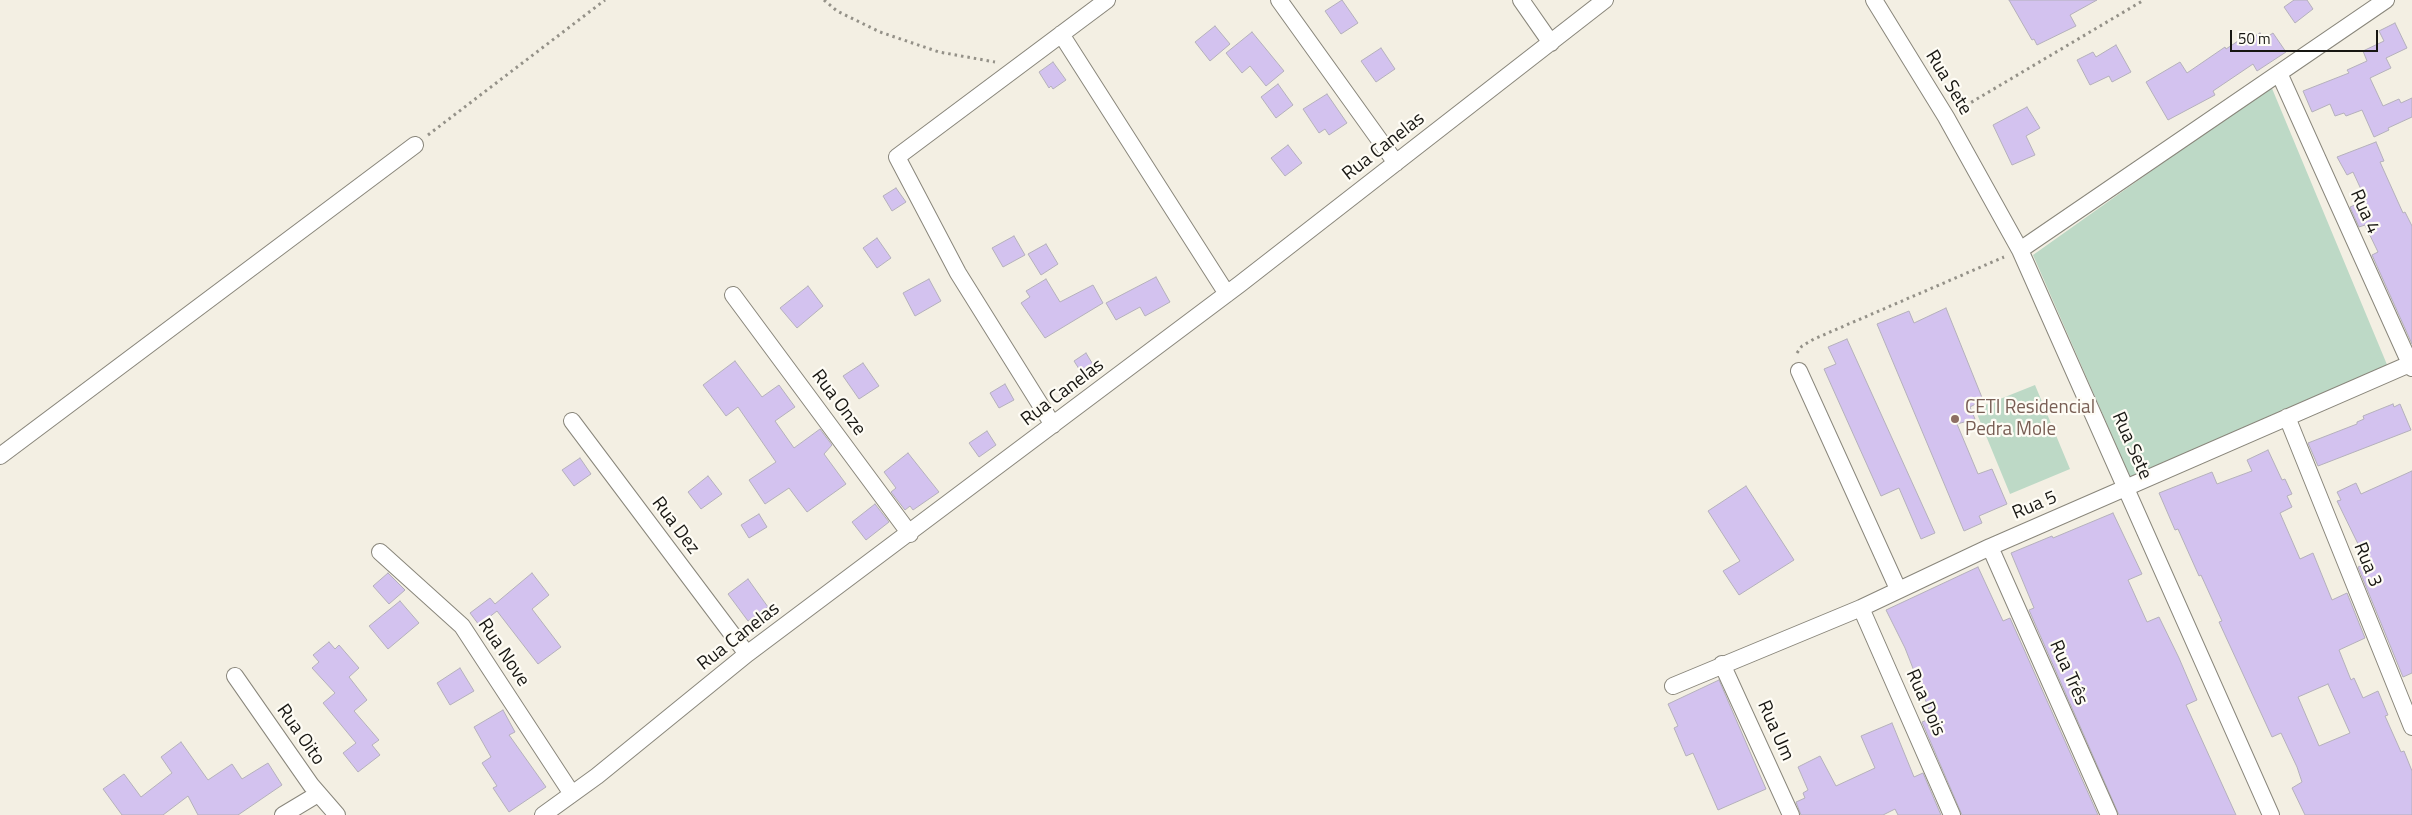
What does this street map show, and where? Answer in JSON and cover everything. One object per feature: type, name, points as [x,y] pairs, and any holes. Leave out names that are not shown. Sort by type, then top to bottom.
[{"type":"street","points":[[1053,425],[958,273],[897,158],[1107,0]]},
{"type":"street","points":[[1279,0],[1396,163]]},
{"type":"street","points":[[1521,0],[1551,43]]},
{"type":"street","name":"Rua Canelas","points":[[543,815],[597,776],[747,654],[910,534],[1227,294],[1605,0]]},
{"type":"street","name":"Rua Sete","points":[[1874,0],[1946,117],[2020,250],[2128,488],[2271,815]]},
{"type":"street","points":[[2020,250],[2386,0]]},
{"type":"street","points":[[1061,34],[1227,294]]},
{"type":"street","name":"Rua 4","points":[[2279,73],[2411,365]]},
{"type":"street","points":[[0,456],[415,144]]},
{"type":"street","name":"Rua Onze","points":[[733,295],[910,534]]},
{"type":"street","name":"Rua 5","points":[[1673,686],[1722,664],[1861,608],[1990,547],[2411,365]]},
{"type":"street","points":[[1799,371],[1898,590]]},
{"type":"street","name":"Rua 3","points":[[2287,417],[2412,727]]},
{"type":"street","name":"Rua Dez","points":[[572,421],[747,654]]},
{"type":"street","name":"Rua Três","points":[[1990,547],[2109,815]]},
{"type":"street","name":"Rua Nove","points":[[380,552],[462,626],[572,794]]},
{"type":"street","name":"Rua Dois","points":[[1861,608],[1952,815]]},
{"type":"street","name":"Rua Um","points":[[1722,664],[1791,815]]},
{"type":"street","name":"Rua Oito","points":[[234,676],[318,794],[337,815]]},
{"type":"street","points":[[283,815],[318,794]]},
{"type":"path","points":[[415,144],[605,0]]},
{"type":"path","points":[[824,0],[837,11],[880,32],[939,52],[1019,66]]},
{"type":"path","points":[[1946,117],[2144,0]]},
{"type":"path","points":[[1799,371],[1796,360],[1798,352],[1802,346],[1814,339],[2020,250]]},
{"type":"green space","points":[[2271,86],[2388,367],[2131,479],[2033,255]]},
{"type":"green space","points":[[2035,385],[2070,469],[2010,494],[1975,409]]},
{"type":"building","points":[[1342,0],[1358,23],[1341,34],[1325,11]]},
{"type":"building","points":[[2009,0],[2097,0],[2070,15],[2076,26],[2037,45],[2034,39],[2032,40]]},
{"type":"building","points":[[2294,0],[2307,0],[2313,9],[2295,23],[2284,7]]},
{"type":"building","points":[[2395,23],[2407,48],[2386,58],[2391,68],[2370,78],[2383,106],[2399,99],[2401,103],[2412,98],[2412,117],[2374,137],[2362,110],[2346,116],[2344,113],[2335,116],[2330,104],[2312,112],[2303,91],[2349,73],[2347,70],[2367,61],[2363,51],[2384,41],[2379,31]]},
{"type":"building","points":[[1215,26],[1230,44],[1210,61],[1195,42]]},
{"type":"building","points":[[1252,32],[1284,71],[1266,86],[1250,66],[1242,73],[1226,53]]},
{"type":"building","points":[[2260,33],[2264,39],[2273,33],[2286,52],[2257,71],[2253,64],[2213,91],[2215,95],[2168,120],[2146,82],[2180,62],[2187,73],[2225,47],[2226,49],[2244,37],[2247,41]]},
{"type":"building","points":[[2116,45],[2131,72],[2112,82],[2109,76],[2090,85],[2077,60],[2093,52],[2096,57]]},
{"type":"building","points":[[1381,48],[1395,69],[1376,82],[1361,61]]},
{"type":"building","points":[[1053,62],[1066,80],[1053,89],[1051,86],[1049,88],[1039,72]]},
{"type":"building","points":[[1278,84],[1293,105],[1276,118],[1261,97]]},
{"type":"building","points":[[1327,94],[1347,123],[1329,135],[1325,129],[1319,133],[1303,109]]},
{"type":"building","points":[[2027,107],[2040,128],[2026,136],[2035,155],[2012,165],[1993,125]]},
{"type":"building","points":[[2376,142],[2384,161],[2380,162],[2403,213],[2405,212],[2412,226],[2412,344],[2372,255],[2378,252],[2365,225],[2359,227],[2350,207],[2366,200],[2353,172],[2347,175],[2337,157]]},
{"type":"building","points":[[1288,145],[1302,163],[1285,176],[1271,158]]},
{"type":"building","points":[[896,188],[906,202],[892,211],[883,196]]},
{"type":"building","points":[[1014,236],[1025,255],[1003,267],[992,248]]},
{"type":"building","points":[[877,238],[891,258],[877,268],[863,248]]},
{"type":"building","points":[[1046,244],[1058,264],[1041,275],[1028,254]]},
{"type":"building","points":[[1156,277],[1170,302],[1145,316],[1140,307],[1116,320],[1106,303]]},
{"type":"building","points":[[929,279],[941,301],[915,316],[903,293]]},
{"type":"building","points":[[1046,279],[1060,302],[1093,285],[1103,303],[1045,338],[1021,303],[1030,297],[1026,291]]},
{"type":"building","points":[[808,286],[823,306],[797,328],[780,308]]},
{"type":"building","points":[[1946,308],[1983,400],[1970,407],[1975,419],[1957,424],[1978,474],[1992,469],[2007,504],[1979,516],[1982,523],[1964,531],[1877,324],[1909,311],[1914,323]]},
{"type":"building","points":[[1847,339],[1935,533],[1921,539],[1899,488],[1881,496],[1824,369],[1836,364],[1828,347]]},
{"type":"building","points":[[1086,353],[1098,373],[1086,380],[1074,361]]},
{"type":"building","points":[[735,361],[762,397],[779,385],[795,407],[775,421],[794,448],[820,429],[832,445],[824,454],[846,484],[807,512],[789,488],[765,504],[749,480],[776,462],[738,407],[726,416],[703,385]]},
{"type":"building","points":[[863,363],[879,386],[859,399],[843,376]]},
{"type":"building","points":[[1005,384],[1014,400],[999,408],[990,393]]},
{"type":"building","points":[[2393,404],[2394,407],[2400,404],[2411,430],[2318,466],[2308,443],[2357,424],[2357,422],[2364,419],[2363,416]]},
{"type":"building","points":[[987,431],[996,445],[979,457],[969,443]]},
{"type":"building","points":[[2268,450],[2282,480],[2285,479],[2292,494],[2287,496],[2292,507],[2280,513],[2300,559],[2313,553],[2332,600],[2347,593],[2365,638],[2339,650],[2351,680],[2354,678],[2363,698],[2378,691],[2388,715],[2385,716],[2401,752],[2404,751],[2412,771],[2412,815],[2305,815],[2292,788],[2302,782],[2297,767],[2281,733],[2272,737],[2219,622],[2222,621],[2201,575],[2199,576],[2178,529],[2175,530],[2159,493],[2212,472],[2217,484],[2252,471],[2247,460]],"holes":[[[2328,684],[2350,733],[2319,746],[2298,697]]]},
{"type":"building","points":[[908,453],[939,492],[913,510],[910,506],[905,510],[891,492],[896,488],[884,472]]},
{"type":"building","points":[[580,458],[591,474],[574,486],[562,470]]},
{"type":"building","points":[[2412,471],[2412,673],[2403,677],[2358,567],[2365,564],[2358,549],[2360,548],[2337,501],[2341,500],[2337,492],[2356,483],[2361,494]]},
{"type":"building","points":[[708,476],[722,494],[701,509],[688,492]]},
{"type":"building","points":[[1746,486],[1794,560],[1739,595],[1723,571],[1740,561],[1708,511]]},
{"type":"building","points":[[875,504],[889,522],[866,540],[852,522]]},
{"type":"building","points":[[2113,513],[2142,574],[2128,580],[2147,622],[2159,617],[2179,658],[2197,700],[2186,705],[2236,815],[2119,815],[2029,610],[2034,608],[2011,553]]},
{"type":"building","points":[[759,514],[767,527],[749,538],[741,525]]},
{"type":"building","points":[[1978,567],[2003,621],[2010,618],[2098,815],[1962,815],[1922,722],[1932,718],[1927,704],[1905,648],[1886,610]]},
{"type":"building","points":[[388,573],[405,590],[389,604],[373,586]]},
{"type":"building","points":[[532,573],[549,595],[532,609],[561,647],[538,664],[497,611],[479,625],[470,613],[490,598],[495,604]]},
{"type":"building","points":[[748,579],[768,607],[748,621],[728,594]]},
{"type":"building","points":[[400,601],[419,623],[388,649],[369,626]]},
{"type":"building","points":[[329,642],[335,649],[339,645],[359,668],[349,677],[367,700],[354,711],[379,740],[372,745],[380,755],[358,772],[343,753],[356,743],[323,703],[335,693],[312,668],[319,662],[313,655]]},
{"type":"building","points":[[460,668],[474,691],[450,705],[437,683]]},
{"type":"building","points":[[1719,680],[1766,789],[1718,810],[1693,753],[1686,756],[1674,728],[1678,726],[1668,704]]},
{"type":"building","points":[[503,710],[515,732],[509,735],[546,787],[509,812],[493,788],[497,786],[482,763],[491,757],[474,727]]},
{"type":"building","points":[[1892,723],[1914,777],[1923,773],[1941,815],[1898,815],[1895,809],[1883,815],[1801,815],[1796,802],[1805,798],[1803,793],[1808,790],[1798,767],[1820,756],[1836,786],[1875,768],[1861,736]]},
{"type":"building","points":[[181,742],[208,780],[232,764],[242,779],[268,763],[282,785],[238,815],[198,815],[188,796],[163,815],[122,815],[103,789],[124,774],[141,797],[172,773],[161,757]]},
{"type":"place","name":"CETI Residencial Pedra Mole","points":[[1955,419]]}]
